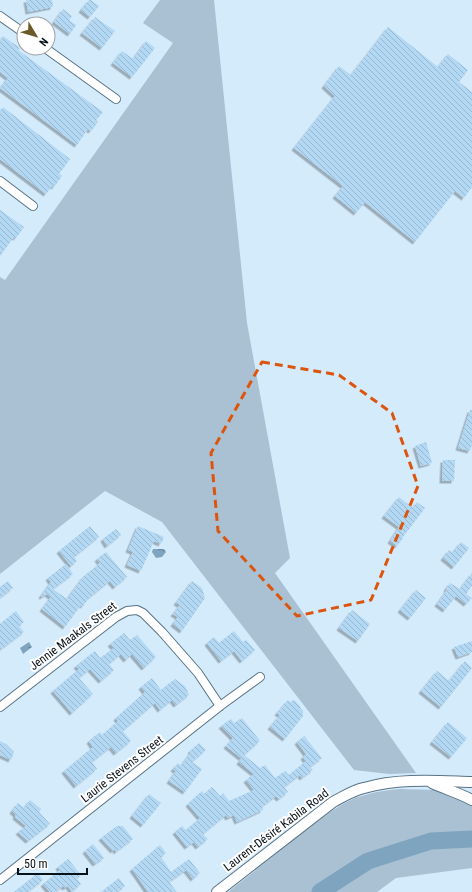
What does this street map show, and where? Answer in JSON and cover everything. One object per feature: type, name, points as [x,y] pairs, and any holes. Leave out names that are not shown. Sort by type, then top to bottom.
[{"type":"street","points":[[0,16],[16,28]]},
{"type":"street","points":[[55,56],[116,99]]},
{"type":"street","points":[[0,181],[33,206]]},
{"type":"street","name":"Jennie Maakals Street","points":[[0,707],[116,617],[127,611],[137,610],[143,613],[162,632],[198,673],[220,706]]},
{"type":"street","name":"Laurie Stevens Street","points":[[0,880],[220,706],[260,677]]},
{"type":"street","points":[[428,781],[445,789],[462,794],[472,800]]},
{"type":"street","name":"Laurent-Désiré Kabila Road","points":[[217,892],[327,807],[363,788],[395,782],[472,782]]},
{"type":"highlighted area","points":[[262,362],[339,375],[392,413],[418,486],[371,600],[297,616],[218,531],[211,453]]},
{"type":"shaded area","points":[[160,0],[214,0],[247,323],[290,558],[275,573],[416,773],[389,774],[354,770],[162,522],[105,491],[0,574],[0,277],[5,280],[173,43],[143,23]]},
{"type":"shaded area","points":[[400,789],[437,790],[472,800],[472,868],[396,878],[377,892],[228,892],[311,826],[340,806],[355,798],[383,791]]},
{"type":"water","points":[[153,549],[164,549],[166,552],[162,557],[156,558],[152,552]]},
{"type":"water","points":[[29,642],[32,647],[23,654],[20,648]]},
{"type":"building","points":[[26,0],[52,0],[53,7],[28,12]]},
{"type":"building","points":[[89,0],[99,6],[90,17],[81,10]]},
{"type":"building","points":[[63,9],[72,16],[69,20],[76,25],[70,34],[56,24],[56,19]]},
{"type":"building","points":[[95,17],[115,31],[102,48],[82,33]]},
{"type":"building","points":[[388,27],[438,67],[448,54],[468,70],[459,82],[472,92],[472,187],[464,198],[455,191],[415,242],[365,202],[356,213],[335,196],[343,186],[294,148],[335,96],[324,86],[339,66],[351,75]]},
{"type":"building","points":[[3,36],[16,45],[16,56],[26,56],[103,112],[96,120],[98,122],[91,131],[88,129],[77,145],[0,88],[8,78],[0,72],[0,40]]},
{"type":"building","points":[[146,41],[155,48],[132,77],[113,63],[122,51],[133,59]]},
{"type":"building","points":[[3,107],[70,159],[59,174],[62,176],[54,187],[52,186],[46,194],[0,159],[0,111]]},
{"type":"building","points":[[0,210],[24,227],[16,238],[14,237],[0,256]]},
{"type":"building","points":[[470,410],[472,410],[472,445],[470,451],[458,448]]},
{"type":"building","points":[[426,442],[432,463],[421,466],[415,446]]},
{"type":"building","points":[[443,460],[455,460],[454,481],[442,481]]},
{"type":"building","points":[[399,497],[413,508],[417,502],[425,508],[397,546],[390,541],[399,527],[384,516]]},
{"type":"building","points":[[90,526],[99,537],[74,557],[77,561],[71,566],[59,551]]},
{"type":"building","points":[[138,526],[164,537],[161,544],[154,541],[141,571],[127,565],[133,552],[128,550]]},
{"type":"building","points":[[116,529],[121,535],[107,546],[103,539]]},
{"type":"building","points":[[461,542],[469,548],[454,567],[443,558],[449,550],[452,553]]},
{"type":"building","points":[[106,552],[127,577],[115,587],[110,581],[89,598],[83,606],[81,605],[65,627],[42,609],[51,597],[47,594],[42,597],[41,596],[51,582],[48,578],[66,564],[73,574],[53,589],[67,599],[83,577],[100,563],[97,559]]},
{"type":"building","points":[[472,573],[472,586],[466,594],[472,598],[466,604],[456,596],[445,610],[437,604],[450,583],[460,589]]},
{"type":"building","points":[[8,581],[13,588],[0,598],[0,587]]},
{"type":"building","points":[[192,581],[202,588],[205,598],[182,631],[173,624],[178,617],[173,614],[180,605],[176,603]]},
{"type":"building","points":[[416,590],[426,598],[410,618],[400,610]]},
{"type":"building","points":[[352,610],[370,624],[358,641],[339,628]]},
{"type":"building","points":[[16,611],[24,622],[19,626],[24,632],[0,650],[0,624]]},
{"type":"building","points":[[234,631],[243,642],[246,640],[255,650],[242,661],[234,651],[221,661],[207,643],[214,637],[219,643]]},
{"type":"building","points":[[124,633],[130,640],[137,635],[156,657],[144,668],[132,654],[126,660],[121,654],[109,664],[114,670],[101,681],[90,669],[79,678],[93,694],[72,713],[53,691],[79,669],[76,666],[95,651],[100,658],[114,648],[110,644]]},
{"type":"building","points":[[472,641],[472,652],[458,657],[454,647]]},
{"type":"building","points":[[465,661],[472,668],[441,707],[421,691],[437,671],[449,681]]},
{"type":"building","points":[[152,678],[161,690],[175,679],[185,686],[189,695],[176,705],[172,700],[160,710],[155,703],[123,731],[131,741],[116,753],[111,747],[92,762],[97,769],[76,786],[64,771],[93,747],[89,741],[100,732],[102,735],[118,721],[116,718],[145,692],[141,687]]},
{"type":"building","points":[[288,700],[290,702],[294,700],[301,707],[303,716],[285,739],[270,727],[280,715],[277,713]]},
{"type":"building","points":[[242,718],[260,741],[241,758],[226,746],[233,738],[221,726],[231,719],[234,723]]},
{"type":"building","points":[[448,722],[467,738],[451,757],[432,742]]},
{"type":"building","points":[[304,736],[322,758],[310,767],[313,770],[302,778],[300,775],[284,787],[288,792],[279,799],[276,796],[262,807],[263,810],[237,822],[234,815],[228,818],[226,815],[203,834],[208,839],[198,847],[194,842],[187,847],[175,832],[182,826],[186,830],[200,818],[188,804],[202,791],[204,794],[212,787],[220,796],[223,793],[229,801],[254,790],[246,780],[254,774],[239,762],[244,755],[260,768],[265,765],[275,778],[285,771],[289,775],[306,761],[303,757],[306,754],[297,742]]},
{"type":"building","points":[[0,741],[6,744],[14,752],[11,760],[0,755]]},
{"type":"building","points":[[199,743],[206,750],[192,762],[202,769],[185,792],[169,781],[176,771],[173,769],[178,763],[181,766],[191,752],[190,751]]},
{"type":"building","points":[[149,794],[161,803],[143,825],[132,816]]},
{"type":"building","points":[[30,800],[41,809],[39,812],[50,824],[28,841],[18,832],[26,826],[15,817],[16,815],[12,811],[18,803],[24,808]]},
{"type":"building","points":[[117,826],[123,826],[133,839],[116,852],[115,849],[113,851],[101,838]]},
{"type":"building","points":[[93,844],[104,858],[95,864],[85,851]]},
{"type":"building","points":[[160,845],[166,853],[161,857],[171,872],[189,859],[200,873],[193,879],[186,870],[169,882],[177,892],[148,892],[132,869]]},
{"type":"building","points":[[68,859],[81,875],[77,879],[81,884],[72,892],[68,886],[65,888],[63,886],[55,892],[50,892],[43,884],[60,870],[58,867]]},
{"type":"building","points":[[38,873],[43,880],[28,892],[14,892]]},
{"type":"building","points":[[119,878],[125,886],[117,892],[101,892]]},
{"type":"waterway","points":[[320,892],[368,861],[431,841],[472,839]]}]
